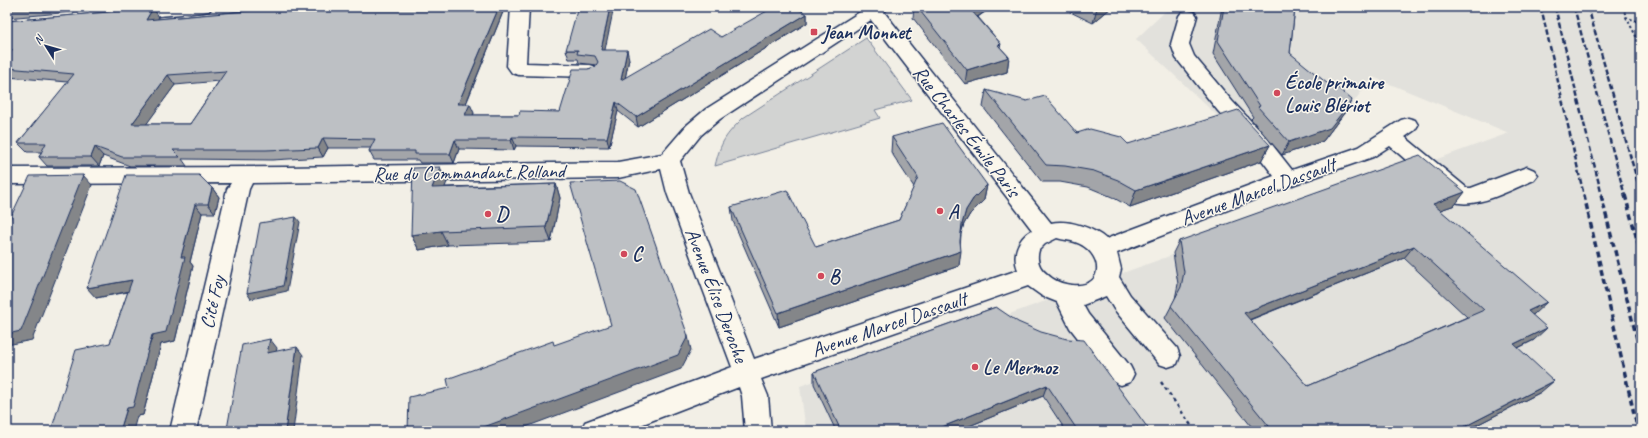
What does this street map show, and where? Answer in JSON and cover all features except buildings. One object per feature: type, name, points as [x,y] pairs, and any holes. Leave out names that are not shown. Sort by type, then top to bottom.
[{"type":"street","points":[[109,15],[203,7]]},
{"type":"street","points":[[520,7],[516,66],[519,70],[590,71]]},
{"type":"street","points":[[669,160],[694,130],[713,114],[874,8]]},
{"type":"street","name":"Rue Charles Émile Paris","points":[[874,8],[1046,232]]},
{"type":"street","points":[[1188,16],[1180,44],[1185,58],[1225,106],[1259,142],[1288,179]]},
{"type":"street","name":"Avenue Marcel Dassault","points":[[1104,249],[1288,179],[1366,152],[1399,131],[1462,196],[1473,196],[1527,175]]},
{"type":"street","name":"Rue du Commandant Rolland","points":[[7,176],[246,175],[618,170],[669,160]]},
{"type":"street","name":"Avenue Élise Deroche","points":[[669,160],[678,193],[755,396],[758,431]]},
{"type":"street","name":"Cité Foy","points":[[183,431],[238,189],[246,175]]},
{"type":"street","points":[[1070,230],[1083,234],[1094,240],[1104,249],[1109,259],[1111,269],[1108,279],[1102,287],[1092,293],[1079,296],[1066,294],[1047,287],[1032,275],[1027,264],[1026,254],[1029,245],[1036,237],[1046,232],[1070,230]]},
{"type":"street","name":"Avenue Marcel Dassault","points":[[594,431],[746,373],[1032,275]]},
{"type":"street","points":[[1108,279],[1122,302],[1168,356]]},
{"type":"street","points":[[1066,294],[1080,321],[1121,374]]},
{"type":"path","points":[[1623,7],[1641,51]]},
{"type":"path","points":[[1626,17],[1641,23]]},
{"type":"path","points":[[1163,385],[1195,431]]},
{"type":"shaded area","points":[[1170,7],[1641,7],[1641,431],[1605,431],[1604,429],[1600,431],[806,431],[800,386],[993,320],[1509,133],[1373,77],[1323,141],[1264,160],[1136,39]]},
{"type":"shaded area","points":[[866,38],[912,100],[875,110],[880,118],[715,166],[719,150],[724,139],[743,118]]},
{"type":"railway","points":[[1541,7],[1584,196]]},
{"type":"railway","points":[[1555,7],[1602,196]]},
{"type":"railway","points":[[1574,7],[1625,196]]},
{"type":"railway","points":[[1588,7],[1641,194]]},
{"type":"railway","points":[[1584,195],[1638,431]]},
{"type":"railway","points":[[1601,195],[1641,355]]},
{"type":"railway","points":[[1625,195],[1641,254]]},
{"type":"place","name":"Jean Monnet","points":[[814,32]]},
{"type":"place","name":"École primaire Louis Blériot","points":[[1277,93]]},
{"type":"place","name":"A","points":[[940,211]]},
{"type":"place","name":"D","points":[[488,214]]},
{"type":"place","name":"C","points":[[624,254]]},
{"type":"place","name":"B","points":[[821,276]]},
{"type":"place","name":"Le Mermoz","points":[[975,367]]}]
